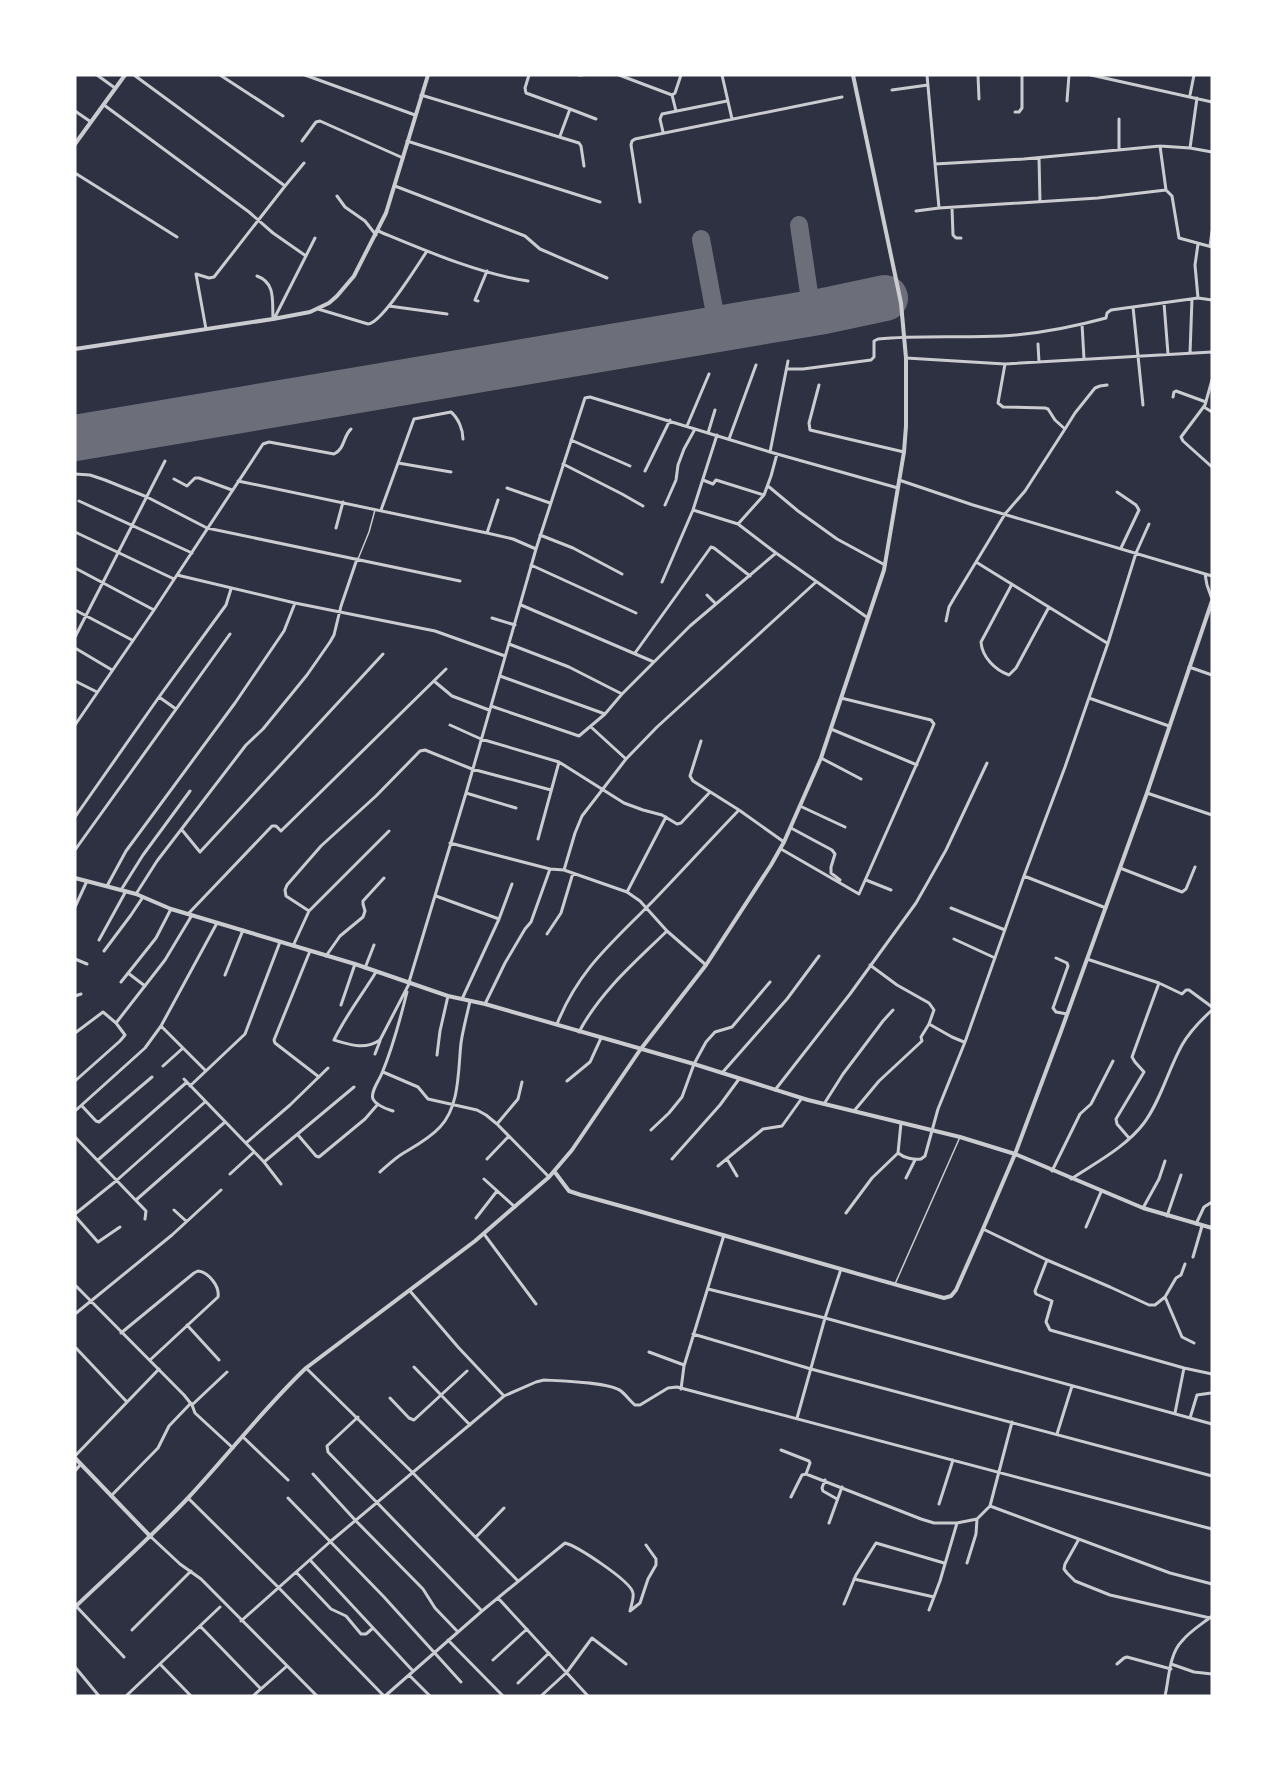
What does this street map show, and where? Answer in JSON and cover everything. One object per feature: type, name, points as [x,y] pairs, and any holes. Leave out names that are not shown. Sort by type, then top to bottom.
[{"type":"street","points":[[97,75],[116,88]]},
{"type":"street","points":[[75,144],[125,75]]},
{"type":"street","points":[[134,75],[285,186]]},
{"type":"street","points":[[220,75],[283,116]]},
{"type":"street","points":[[305,75],[415,115]]},
{"type":"street","points":[[75,349],[274,319],[318,309],[329,303],[348,284],[377,233],[395,186],[428,75]]},
{"type":"street","points":[[529,75],[525,88],[526,93],[596,119]]},
{"type":"street","points":[[619,75],[672,96]]},
{"type":"street","points":[[675,111],[672,96],[681,75]]},
{"type":"street","points":[[722,75],[732,119]]},
{"type":"street","points":[[77,1605],[151,1537],[306,1368],[483,1234],[549,1177],[572,1150],[640,1050],[706,965],[781,849],[821,758],[885,565],[904,453],[906,358],[901,303],[853,75]]},
{"type":"street","points":[[927,75],[939,208]]},
{"type":"street","points":[[978,75],[979,99]]},
{"type":"street","points":[[1015,112],[1019,112],[1022,108],[1022,75]]},
{"type":"street","points":[[1068,101],[1069,75]]},
{"type":"street","points":[[1092,75],[1190,95],[1212,102]]},
{"type":"street","points":[[1190,95],[1194,75]]},
{"type":"street","points":[[892,90],[928,85]]},
{"type":"street","points":[[421,95],[560,136],[581,145],[584,166]]},
{"type":"street","points":[[640,202],[632,141],[663,132],[842,97]]},
{"type":"street","points":[[1190,148],[1197,98]]},
{"type":"street","points":[[663,132],[660,116],[727,101]]},
{"type":"street","points":[[104,105],[306,256]]},
{"type":"street","points":[[560,136],[570,109]]},
{"type":"street","points":[[75,111],[92,122]]},
{"type":"street","points":[[1119,118],[1119,150]]},
{"type":"street","points":[[302,141],[316,122],[320,121],[403,158]]},
{"type":"street","points":[[407,141],[600,202]]},
{"type":"street","points":[[935,164],[1039,158],[1160,146],[1212,152]]},
{"type":"street","points":[[1160,146],[1166,190],[1172,196],[1179,238],[1211,246],[1212,232]]},
{"type":"street","points":[[1039,158],[1040,202]]},
{"type":"street","points":[[206,329],[196,274],[209,278],[214,277],[304,163]]},
{"type":"street","points":[[75,173],[177,237]]},
{"type":"street","points":[[395,186],[525,236],[540,249],[608,278]]},
{"type":"street","points":[[916,211],[1098,198],[1166,190]]},
{"type":"street","points":[[337,196],[345,207],[377,233],[487,271],[528,281]]},
{"type":"street","points":[[952,208],[953,235],[961,238]]},
{"type":"street","points":[[274,319],[315,238]]},
{"type":"street","points":[[1198,244],[1195,265],[1198,298]]},
{"type":"street","points":[[318,309],[371,324],[375,322],[427,251]]},
{"type":"street","points":[[478,301],[475,300],[487,271]]},
{"type":"street","points":[[257,276],[267,281],[271,287],[274,319]]},
{"type":"street","points":[[787,369],[871,360],[874,357],[875,340],[905,337],[1003,336],[1082,324],[1106,318],[1107,313],[1111,310],[1198,298],[1212,300]]},
{"type":"street","points":[[1190,353],[1192,299]]},
{"type":"street","points":[[1164,303],[1168,354]]},
{"type":"street","points":[[388,306],[447,314]]},
{"type":"street","points":[[1133,307],[1143,405]]},
{"type":"street","points":[[1082,324],[1084,359]]},
{"type":"street","points":[[1038,344],[1039,362]]},
{"type":"street","points":[[906,358],[1005,364],[1212,352]]},
{"type":"street","points":[[770,452],[788,361]]},
{"type":"street","points":[[729,439],[756,364]]},
{"type":"street","points":[[1005,364],[999,405],[1048,409],[1065,429]]},
{"type":"street","points":[[687,426],[709,374]]},
{"type":"street","points":[[1212,380],[1210,397],[1181,438],[1212,467]]},
{"type":"street","points":[[819,385],[809,423],[810,430],[904,453]]},
{"type":"street","points":[[946,621],[950,607],[1005,514],[1025,491],[1075,413],[1095,388],[1107,385]]},
{"type":"street","points":[[1173,398],[1176,391],[1206,402]]},
{"type":"street","points":[[393,1111],[378,1104],[372,1095],[383,1072],[400,1020],[531,565],[583,401],[590,397],[898,488]]},
{"type":"street","points":[[1204,407],[1212,412]]},
{"type":"street","points":[[708,433],[715,410]]},
{"type":"street","points":[[381,510],[413,420],[417,417],[451,412],[455,415],[463,438]]},
{"type":"street","points":[[645,471],[670,420]]},
{"type":"street","points":[[75,725],[263,444],[266,442],[334,454],[341,448],[351,429]]},
{"type":"street","points":[[665,505],[676,480],[678,465],[684,449],[694,429]]},
{"type":"street","points":[[662,582],[693,510],[717,435]]},
{"type":"street","points":[[571,440],[630,466]]},
{"type":"street","points":[[738,524],[764,495],[777,454]]},
{"type":"street","points":[[75,638],[165,461]]},
{"type":"street","points":[[398,462],[451,472]]},
{"type":"street","points":[[563,464],[642,506]]},
{"type":"street","points":[[75,474],[98,477],[207,528],[460,581]]},
{"type":"street","points":[[174,479],[187,486],[195,478],[200,478],[232,490]]},
{"type":"street","points":[[703,480],[713,484],[716,480],[764,495]]},
{"type":"street","points":[[899,480],[1212,576]]},
{"type":"street","points":[[238,481],[487,533],[513,539],[536,549]]},
{"type":"street","points":[[768,486],[837,539],[885,565]]},
{"type":"street","points":[[507,489],[550,502]]},
{"type":"street","points":[[1117,492],[1136,505],[1139,510],[1122,548]]},
{"type":"street","points":[[487,533],[498,500]]},
{"type":"street","points":[[79,501],[192,553]]},
{"type":"street","points":[[336,528],[343,502]]},
{"type":"street","points":[[693,510],[738,524],[868,618]]},
{"type":"street","points":[[898,1153],[915,1160],[924,1156],[938,1109],[965,1042],[1049,812],[1108,643],[1136,552],[1149,524]]},
{"type":"street","points":[[75,532],[175,577],[435,631],[505,656]]},
{"type":"street","points":[[540,535],[573,548],[622,574]]},
{"type":"street","points":[[635,653],[711,547],[750,576]]},
{"type":"street","points":[[434,681],[452,696],[579,736],[591,727],[690,626],[776,553]]},
{"type":"street","points":[[136,894],[157,861],[246,745],[263,729],[307,675],[334,635],[357,559]]},
{"type":"street","points":[[976,562],[1108,643]]},
{"type":"street","points":[[531,565],[636,613]]},
{"type":"street","points":[[75,568],[154,610]]},
{"type":"street","points":[[554,1171],[569,1191],[581,1196],[895,1285],[944,1298],[951,1296],[956,1290],[1014,1154],[1106,909],[1212,600],[1205,574]]},
{"type":"street","points":[[564,870],[582,816],[626,759],[816,582]]},
{"type":"street","points":[[1012,584],[981,642],[987,658],[1007,675],[1016,668],[1049,607]]},
{"type":"street","points":[[75,817],[226,605],[231,589]]},
{"type":"street","points":[[707,595],[716,604]]},
{"type":"street","points":[[106,886],[126,851],[235,704],[284,631],[295,603]]},
{"type":"street","points":[[521,605],[654,662]]},
{"type":"street","points":[[75,610],[132,641]]},
{"type":"street","points":[[492,618],[515,626]]},
{"type":"street","points":[[75,850],[230,634]]},
{"type":"street","points":[[509,644],[569,667],[622,694]]},
{"type":"street","points":[[75,648],[112,670]]},
{"type":"street","points":[[181,830],[200,852],[383,654]]},
{"type":"street","points":[[1189,667],[1212,675]]},
{"type":"street","points":[[116,1023],[174,947],[190,914],[221,877],[272,826],[276,826],[281,831],[446,669]]},
{"type":"street","points":[[500,676],[604,714]]},
{"type":"street","points":[[75,681],[97,692]]},
{"type":"street","points":[[159,697],[176,709]]},
{"type":"street","points":[[781,849],[857,894],[859,893],[934,724],[932,721],[905,713],[841,698]]},
{"type":"street","points":[[1089,698],[1169,726]]},
{"type":"street","points":[[75,712],[81,716]]},
{"type":"street","points":[[450,725],[481,739],[559,762],[630,805],[657,813],[678,824],[710,792]]},
{"type":"street","points":[[591,727],[626,759]]},
{"type":"street","points":[[831,729],[917,765]]},
{"type":"street","points":[[701,741],[690,776],[695,783],[784,842]]},
{"type":"street","points":[[309,911],[286,896],[287,885],[321,846],[420,752],[425,750],[472,769],[551,790]]},
{"type":"street","points":[[821,758],[861,779]]},
{"type":"street","points":[[538,839],[559,762]]},
{"type":"street","points":[[775,1090],[850,994],[916,903],[946,850],[987,764]]},
{"type":"street","points":[[99,940],[143,855],[190,791]]},
{"type":"street","points":[[1147,792],[1212,814]]},
{"type":"street","points":[[466,793],[516,808]]},
{"type":"street","points":[[800,806],[845,827]]},
{"type":"street","points":[[556,1026],[566,1002],[585,972],[738,810]]},
{"type":"street","points":[[627,892],[666,818]]},
{"type":"street","points":[[791,828],[832,850],[835,854],[831,873],[840,880]]},
{"type":"street","points":[[293,946],[309,911],[390,831]]},
{"type":"street","points":[[450,843],[550,869],[564,870],[627,892],[706,965]]},
{"type":"street","points":[[1120,868],[1182,892],[1186,889],[1195,867]]},
{"type":"street","points":[[485,1004],[505,963],[525,928],[531,923],[550,869]]},
{"type":"street","points":[[547,934],[561,913],[573,873]]},
{"type":"street","points":[[1024,876],[1106,909]]},
{"type":"street","points":[[75,878],[124,890],[171,909],[355,964],[448,996],[485,1004],[802,1098],[960,1137],[1014,1154],[1143,1208],[1212,1228]]},
{"type":"street","points":[[326,956],[340,936],[363,916],[365,911],[363,901],[384,878]]},
{"type":"street","points":[[866,879],[891,890]]},
{"type":"street","points":[[75,907],[87,881]]},
{"type":"street","points":[[462,999],[499,919],[512,884]]},
{"type":"street","points":[[436,896],[499,919]]},
{"type":"street","points":[[104,951],[143,897]]},
{"type":"street","points":[[951,908],[1005,930]]},
{"type":"street","points":[[121,982],[156,938],[171,909]]},
{"type":"street","points":[[75,1111],[138,1054],[161,1026],[217,923]]},
{"type":"street","points":[[225,975],[243,930]]},
{"type":"street","points":[[579,1032],[605,993],[667,931]]},
{"type":"street","points":[[954,939],[995,958]]},
{"type":"street","points":[[190,1086],[244,1034],[280,942]]},
{"type":"street","points":[[365,968],[374,945]]},
{"type":"street","points":[[310,951],[274,1042],[319,1077]]},
{"type":"street","points":[[722,1073],[786,999],[819,956]]},
{"type":"street","points":[[75,958],[87,964]]},
{"type":"street","points":[[1056,958],[1068,966],[1053,1008],[1056,1012],[1067,1014]]},
{"type":"street","points":[[1071,1179],[1140,1128],[1149,1115],[1182,1046],[1212,1008],[1189,990],[1182,994],[1159,983],[1087,959]]},
{"type":"street","points":[[341,1005],[355,964]]},
{"type":"street","points":[[853,1112],[886,1074],[922,1041],[921,1037],[933,1013],[933,1006],[897,985],[870,965]]},
{"type":"street","points":[[376,972],[343,1021],[334,1040],[362,1046],[369,1046],[380,1040]]},
{"type":"street","points":[[128,973],[145,986]]},
{"type":"street","points":[[651,1130],[682,1097],[694,1065],[709,1038],[718,1031],[732,1027],[770,982]]},
{"type":"street","points":[[375,1054],[409,983]]},
{"type":"street","points":[[1129,1138],[1116,1121],[1143,1074],[1144,1070],[1132,1056],[1159,983]]},
{"type":"street","points":[[75,996],[81,994]]},
{"type":"street","points":[[437,1055],[448,996]]},
{"type":"street","points":[[380,1172],[400,1155],[436,1131],[445,1121],[453,1104],[459,1074],[461,1040],[470,1001]]},
{"type":"street","points":[[824,1104],[843,1074],[893,1010]]},
{"type":"street","points":[[75,1033],[103,1012],[124,1032],[124,1038],[75,1081]]},
{"type":"street","points":[[929,1024],[965,1042]]},
{"type":"street","points":[[161,1026],[206,1071]]},
{"type":"street","points":[[567,1081],[591,1061],[601,1038]]},
{"type":"street","points":[[163,1066],[183,1048]]},
{"type":"street","points":[[1052,1170],[1080,1114],[1091,1104],[1113,1061]]},
{"type":"street","points":[[246,1143],[328,1068]]},
{"type":"street","points":[[383,1072],[418,1087],[428,1099],[477,1110],[497,1124],[549,1177]]},
{"type":"street","points":[[82,1105],[99,1122],[152,1077]]},
{"type":"street","points":[[672,1159],[720,1105],[739,1079]]},
{"type":"street","points":[[98,1160],[185,1081],[264,1162],[281,1184]]},
{"type":"street","points":[[497,1124],[518,1098],[522,1082]]},
{"type":"street","points":[[264,1162],[354,1088]]},
{"type":"street","points":[[718,1166],[763,1130],[782,1126],[802,1098]]},
{"type":"street","points":[[120,1227],[98,1242],[75,1215],[205,1102]]},
{"type":"street","points":[[298,1135],[319,1157],[365,1119],[378,1104]]},
{"type":"street","points":[[136,1200],[225,1122]]},
{"type":"street","points":[[846,1213],[872,1179],[898,1153],[901,1123]]},
{"type":"street","points":[[487,1159],[509,1136]]},
{"type":"street","points":[[75,1137],[147,1212],[145,1219]]},
{"type":"street","points":[[231,1174],[254,1152]]},
{"type":"street","points":[[727,1159],[737,1176]]},
{"type":"street","points":[[906,1178],[915,1160]]},
{"type":"street","points":[[1143,1208],[1165,1161]]},
{"type":"street","points":[[1167,1216],[1180,1175]]},
{"type":"street","points":[[484,1179],[515,1207]]},
{"type":"street","points":[[75,1314],[172,1235],[221,1190]]},
{"type":"street","points":[[476,1218],[497,1191]]},
{"type":"street","points":[[1086,1227],[1101,1192]]},
{"type":"street","points":[[1196,1224],[1204,1207],[1212,1202]]},
{"type":"street","points":[[174,1210],[186,1222]]},
{"type":"street","points":[[1193,1257],[1202,1226]]},
{"type":"street","points":[[983,1229],[1146,1304],[1155,1305],[1165,1297],[1176,1278],[1181,1275],[1185,1264]]},
{"type":"street","points":[[483,1234],[536,1304]]},
{"type":"street","points":[[681,1389],[684,1365],[724,1235]]},
{"type":"street","points":[[1047,1260],[1035,1291],[1036,1294],[1052,1301],[1046,1323],[1050,1330],[1212,1374]]},
{"type":"street","points":[[797,1418],[825,1318],[842,1269]]},
{"type":"street","points":[[122,1333],[194,1273],[201,1270],[205,1272],[218,1288],[219,1294],[216,1300],[150,1360]]},
{"type":"street","points":[[75,1285],[159,1369],[191,1404],[195,1413],[233,1448]]},
{"type":"street","points":[[708,1289],[825,1318],[1212,1424]]},
{"type":"street","points":[[410,1291],[458,1347],[504,1395]]},
{"type":"street","points":[[1165,1297],[1180,1335],[1194,1342]]},
{"type":"street","points":[[187,1325],[219,1360]]},
{"type":"street","points":[[693,1334],[811,1369],[1212,1476]]},
{"type":"street","points":[[76,1348],[127,1402]]},
{"type":"street","points":[[649,1352],[684,1365]]},
{"type":"street","points":[[306,1368],[358,1417],[518,1581]]},
{"type":"street","points":[[414,1368],[470,1425]]},
{"type":"street","points":[[1175,1413],[1184,1368]]},
{"type":"street","points":[[159,1369],[75,1457],[151,1537],[180,1564],[201,1579],[317,1696]]},
{"type":"street","points":[[390,1398],[413,1420],[467,1371]]},
{"type":"street","points":[[111,1496],[158,1448],[169,1425],[227,1372]]},
{"type":"street","points":[[241,1621],[331,1541],[504,1395],[544,1380],[601,1385],[620,1390],[635,1405],[640,1405],[674,1386],[1212,1529]]},
{"type":"street","points":[[1057,1434],[1072,1386]]},
{"type":"street","points":[[1190,1418],[1197,1395],[1211,1393]]},
{"type":"street","points":[[358,1417],[329,1444],[327,1449],[482,1611]]},
{"type":"street","points":[[806,1474],[921,1519],[944,1524],[977,1519],[990,1506],[1012,1422]]},
{"type":"street","points":[[243,1437],[288,1480]]},
{"type":"street","points":[[781,1450],[810,1463],[806,1474],[802,1475],[791,1497]]},
{"type":"street","points":[[939,1504],[953,1459]]},
{"type":"street","points":[[75,1471],[81,1464]]},
{"type":"street","points":[[313,1474],[423,1589],[435,1608],[458,1632]]},
{"type":"street","points":[[825,1480],[823,1491],[838,1499]]},
{"type":"street","points":[[829,1523],[842,1487]]},
{"type":"street","points":[[188,1498],[384,1696],[561,1546],[567,1544],[577,1548],[629,1586],[633,1594],[630,1611],[640,1603],[656,1564],[656,1559],[646,1545]]},
{"type":"street","points":[[288,1498],[384,1597],[461,1682]]},
{"type":"street","points":[[990,1506],[1170,1573],[1212,1584]]},
{"type":"street","points":[[476,1538],[504,1508]]},
{"type":"street","points":[[967,1563],[976,1534],[977,1519]]},
{"type":"street","points":[[929,1610],[957,1523]]},
{"type":"street","points":[[1079,1539],[1064,1569],[1075,1581],[1110,1595],[1211,1617]]},
{"type":"street","points":[[844,1604],[854,1579],[876,1543],[944,1563]]},
{"type":"street","points":[[310,1560],[413,1671]]},
{"type":"street","points":[[132,1630],[191,1571]]},
{"type":"street","points":[[296,1572],[331,1609],[346,1616],[360,1634],[366,1634],[373,1628]]},
{"type":"street","points":[[854,1579],[934,1597]]},
{"type":"street","points":[[75,1598],[77,1605],[124,1657]]},
{"type":"street","points":[[498,1598],[588,1696]]},
{"type":"street","points":[[126,1696],[220,1607]]},
{"type":"street","points":[[1165,1696],[1172,1664],[1181,1641],[1211,1617]]},
{"type":"street","points":[[200,1626],[261,1689]]},
{"type":"street","points":[[493,1660],[527,1629]]},
{"type":"street","points":[[541,1696],[567,1671],[592,1638],[626,1664]]},
{"type":"street","points":[[448,1640],[503,1696]]},
{"type":"street","points":[[518,1683],[549,1653]]},
{"type":"street","points":[[1117,1664],[1127,1657],[1171,1669]]},
{"type":"street","points":[[160,1664],[191,1696]]},
{"type":"street","points":[[1172,1664],[1194,1672],[1212,1674]]},
{"type":"street","points":[[255,1695],[287,1666]]},
{"type":"street","points":[[75,1668],[99,1696]]},
{"type":"street","points":[[409,1675],[430,1696]]},
{"type":"lane","points":[[357,559],[369,532],[375,509]]},
{"type":"lane","points":[[895,1285],[960,1137]]},
{"type":"taxiway","points":[[799,225],[810,300],[802,315]]},
{"type":"taxiway","points":[[701,239],[715,314],[722,321],[738,325]]},
{"type":"taxiway","points":[[810,300],[815,307],[824,311]]},
{"type":"taxiway","points":[[703,331],[715,320],[715,314]]},
{"type":"runway","points":[[75,438],[824,311],[885,298]]}]
